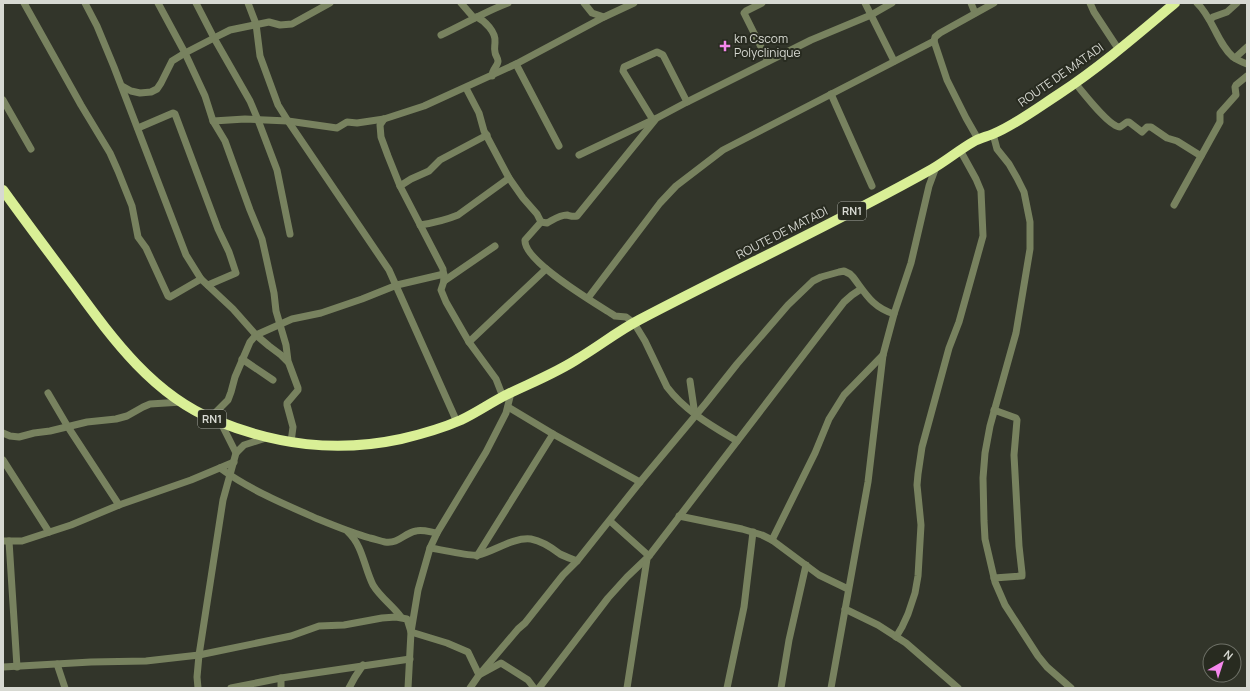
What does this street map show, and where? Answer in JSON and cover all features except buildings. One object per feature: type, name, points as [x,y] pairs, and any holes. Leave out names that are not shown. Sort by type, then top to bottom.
[{"type":"highway","name":"ROUTE DE MATADI","points":[[507,395],[575,361],[634,323],[847,214],[936,166],[978,139],[993,134],[1022,118],[1075,83],[1119,50],[1175,3]]},
{"type":"highway","name":"RN1","points":[[3,190],[101,324],[133,361],[182,402],[221,423],[243,431],[291,442],[321,446],[337,446],[401,439],[457,422],[507,395]]},
{"type":"street","points":[[24,3],[81,105],[110,153],[132,206],[138,237],[149,255],[168,296],[170,297],[176,295],[201,279]]},
{"type":"street","points":[[85,3],[102,38],[122,86],[186,255],[201,279],[233,309],[256,335],[288,361]]},
{"type":"street","points":[[158,3],[184,53],[204,96],[213,121],[225,141],[262,239],[274,293],[276,311],[286,345],[288,361],[298,390],[287,402],[293,427],[291,442]]},
{"type":"street","points":[[196,3],[250,101],[258,120],[277,170],[290,234]]},
{"type":"street","points":[[248,3],[256,24],[260,56],[278,105],[389,270],[457,422]]},
{"type":"street","points":[[122,86],[131,91],[140,93],[151,92],[157,89],[162,83],[172,61],[184,53],[230,30],[269,22],[280,26],[292,24],[330,3]]},
{"type":"street","points":[[461,3],[475,18],[482,20],[488,27],[495,40],[494,50],[498,61],[493,69],[492,76]]},
{"type":"street","points":[[440,35],[489,10],[508,3]]},
{"type":"street","points":[[584,3],[592,13],[604,17]]},
{"type":"street","points":[[213,121],[245,119],[288,121],[337,128],[347,122],[357,124],[384,119],[424,106],[492,76],[604,17],[634,3]]},
{"type":"street","points":[[762,3],[746,11],[744,14],[768,61]]},
{"type":"street","points":[[865,3],[894,61]]},
{"type":"street","points":[[579,155],[655,119],[811,40],[871,15],[892,3]]},
{"type":"street","points":[[971,3],[975,13]]},
{"type":"street","points":[[588,298],[660,203],[676,186],[723,150],[934,41],[935,37],[940,33],[994,3]]},
{"type":"street","points":[[1090,3],[1094,12],[1119,50]]},
{"type":"street","points":[[1197,3],[1202,8],[1210,20],[1215,32],[1231,54],[1235,58],[1247,64]]},
{"type":"street","points":[[1210,20],[1213,17],[1227,12],[1237,3]]},
{"type":"street","points":[[934,41],[947,80],[978,139]]},
{"type":"street","points":[[1235,58],[1247,47]]},
{"type":"street","points":[[655,119],[623,71],[624,67],[657,52],[660,53],[663,55],[687,102]]},
{"type":"street","points":[[516,64],[559,146]]},
{"type":"street","points":[[1174,205],[1220,122],[1220,113],[1236,95],[1236,85],[1247,76]]},
{"type":"street","points":[[1075,83],[1104,118],[1114,126],[1120,127],[1129,122],[1142,132],[1148,127],[1152,127],[1167,138],[1177,141],[1201,156]]},
{"type":"street","points":[[466,88],[475,103],[483,127],[510,178],[523,198],[537,214],[541,222]]},
{"type":"street","points":[[831,94],[872,186]]},
{"type":"street","points":[[3,100],[31,149]]},
{"type":"street","points":[[138,128],[172,113],[174,114],[236,273],[208,285]]},
{"type":"street","points":[[384,119],[380,125],[380,137],[400,186],[443,269],[444,278],[441,290],[446,302],[469,342],[507,395],[508,406],[486,452],[437,533],[430,548],[418,590],[411,632],[408,688]]},
{"type":"street","points":[[541,222],[547,223],[565,215],[574,217],[577,216],[655,119]]},
{"type":"street","points":[[993,134],[997,149],[1018,178],[1024,192],[1030,222],[1030,236],[1028,265],[1016,333],[994,410],[985,453],[985,539],[994,578],[1005,605],[1038,656],[1047,667],[1071,688]]},
{"type":"street","points":[[400,186],[429,171],[440,160],[487,135]]},
{"type":"street","points":[[896,637],[908,614],[915,593],[918,576],[921,525],[917,485],[922,447],[949,348],[959,322],[983,236],[981,191],[960,150]]},
{"type":"street","points":[[831,688],[868,482],[883,355],[894,314],[911,263],[929,186],[936,166]]},
{"type":"street","points":[[420,225],[445,220],[458,215],[510,178]]},
{"type":"street","points":[[541,222],[526,238],[524,243],[526,249],[546,269],[569,287],[615,316],[626,317],[634,323],[667,387],[672,393],[695,415],[737,440]]},
{"type":"street","points":[[210,418],[228,400],[242,359],[250,342],[256,335],[292,319],[321,313],[340,307],[397,285],[444,278],[495,246]]},
{"type":"street","points":[[469,342],[546,269]]},
{"type":"street","points":[[470,688],[479,675],[518,629],[525,623],[563,575],[577,561],[610,521],[695,415],[797,295],[814,281],[831,274],[844,271],[853,277],[873,303],[886,312],[894,314]]},
{"type":"street","points":[[539,688],[608,598],[648,557],[844,302],[861,289]]},
{"type":"street","points":[[772,540],[815,453],[829,419],[844,395],[883,355]]},
{"type":"street","points":[[242,359],[273,380]]},
{"type":"street","points":[[690,381],[695,415]]},
{"type":"street","points":[[48,393],[118,505]]},
{"type":"street","points":[[3,433],[10,436],[19,437],[87,422],[127,416],[143,406],[150,404],[182,402]]},
{"type":"street","points":[[508,406],[554,434],[640,482]]},
{"type":"street","points":[[994,410],[1016,418],[1017,420],[1014,455],[1022,573],[1022,576],[994,578]]},
{"type":"street","points":[[221,423],[236,453]]},
{"type":"street","points":[[477,556],[554,434]]},
{"type":"street","points":[[198,688],[197,678],[200,655],[223,500],[236,453],[244,445],[267,437]]},
{"type":"street","points":[[3,460],[49,532]]},
{"type":"street","points":[[17,667],[6,541],[22,541],[71,525],[118,505],[173,487],[234,462]]},
{"type":"street","points":[[220,468],[255,490],[346,531],[384,542],[400,540],[416,530],[437,533]]},
{"type":"street","points":[[679,516],[753,532],[772,540],[819,575],[848,589]]},
{"type":"street","points":[[610,521],[648,557]]},
{"type":"street","points":[[346,531],[355,540],[359,547],[373,584],[384,599],[401,617],[407,620],[411,632]]},
{"type":"street","points":[[727,688],[744,607],[753,532]]},
{"type":"street","points":[[430,548],[477,556],[514,541],[528,539],[537,540],[544,543],[577,561]]},
{"type":"street","points":[[628,688],[648,557]]},
{"type":"street","points":[[781,688],[789,640],[806,565]]},
{"type":"street","points":[[845,609],[878,625],[906,643],[958,688]]},
{"type":"street","points":[[3,667],[90,662],[146,661],[200,655],[291,636],[319,626],[344,625],[382,618],[401,617]]},
{"type":"street","points":[[411,632],[447,643],[468,652],[479,675]]},
{"type":"street","points":[[231,688],[282,678],[410,659]]},
{"type":"street","points":[[479,675],[501,663],[528,680],[534,688]]},
{"type":"street","points":[[57,664],[65,688]]},
{"type":"street","points":[[349,688],[354,677],[363,665]]},
{"type":"street","points":[[280,688],[282,678]]},
{"type":"place","name":"kn Cscom Polyclinique","points":[[725,46]]}]
